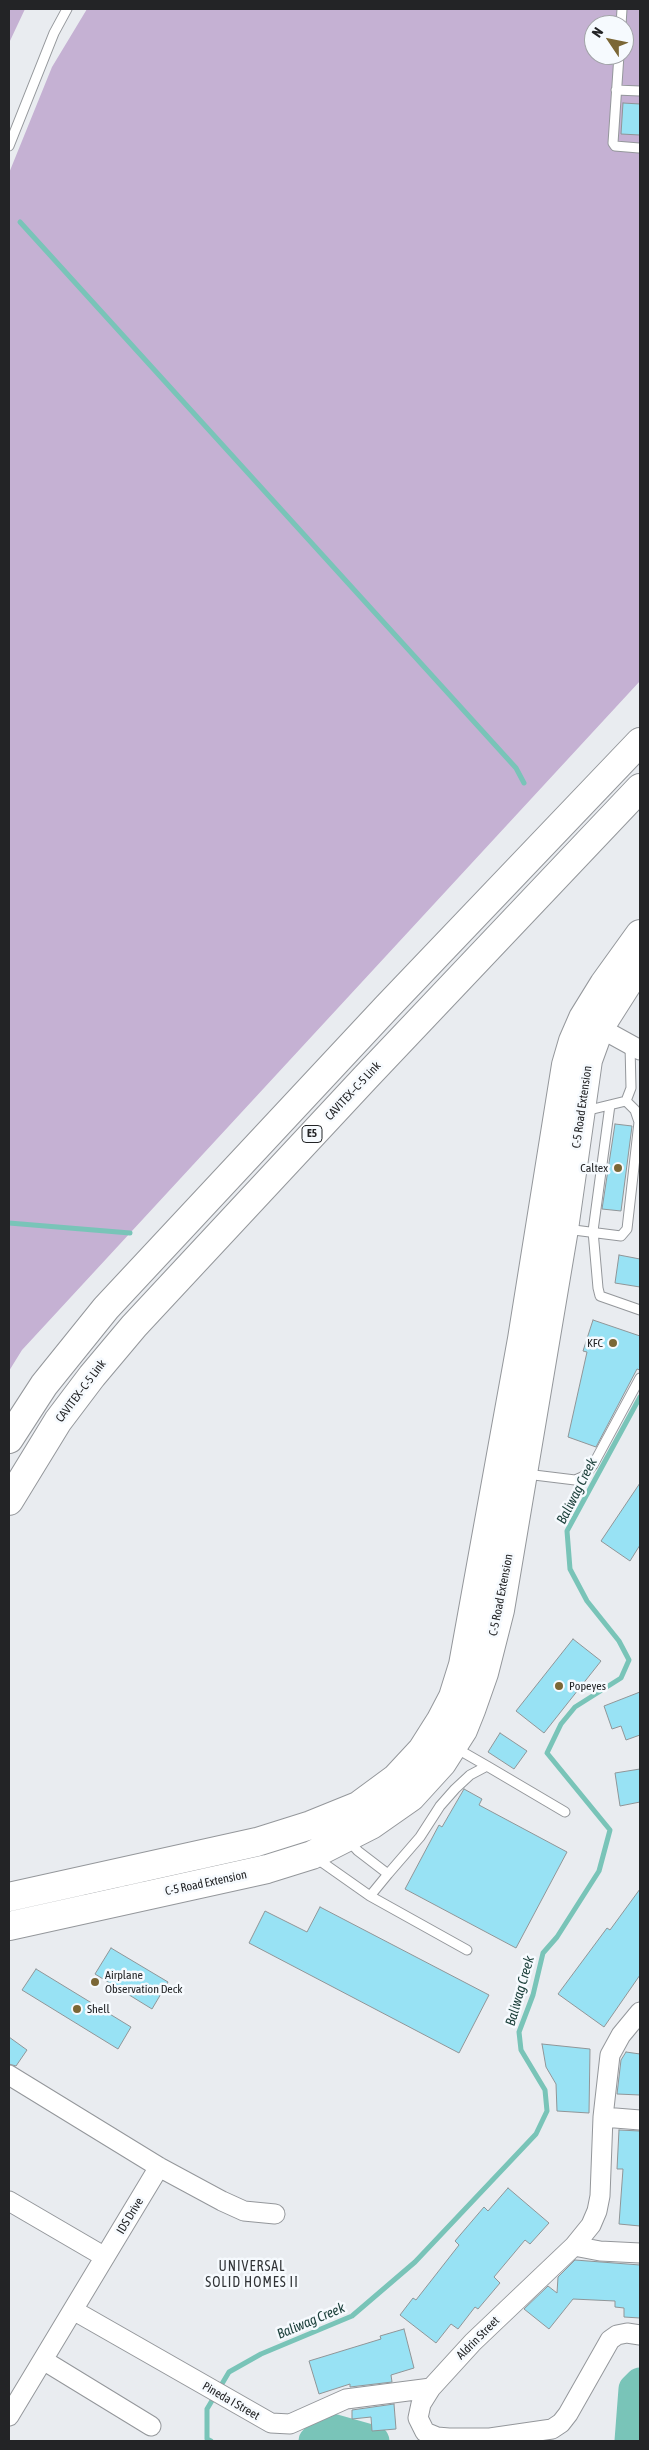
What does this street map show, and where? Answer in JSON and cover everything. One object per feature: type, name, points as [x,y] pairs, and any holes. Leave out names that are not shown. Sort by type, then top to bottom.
[{"type":"main road","name":"E5","points":[[9,1439],[49,1379],[106,1308],[640,742]]},
{"type":"main road","name":"CAVITEX–C-5 Link","points":[[9,1501],[63,1414],[111,1352],[139,1320],[640,788]]},
{"type":"main road","name":"C-5 Road Extension","points":[[9,1926],[267,1870],[312,1855],[371,1825],[411,1797],[442,1763],[471,1710],[484,1673],[500,1610],[564,1229],[588,1060],[591,1023],[640,934]]},
{"type":"main road","name":"C-5 Road Extension","points":[[9,1897],[257,1842],[319,1822],[358,1806],[396,1778],[422,1750],[442,1720],[453,1697],[463,1665],[522,1338],[566,1065],[572,1041],[591,1023],[640,964]]},
{"type":"street","points":[[591,1023],[635,1047]]},
{"type":"street","name":"Aldrin Street","points":[[640,2012],[621,2035],[610,2055],[603,2117],[600,2196],[597,2212],[591,2225],[574,2246],[472,2342],[431,2388],[421,2404],[418,2418],[425,2432],[437,2437],[490,2438],[552,2429],[561,2423],[568,2414],[610,2340],[617,2335],[627,2333],[640,2335]]},
{"type":"street","points":[[9,2075],[159,2167],[244,2211],[275,2214]]},
{"type":"street","points":[[603,2117],[640,2120]]},
{"type":"street","name":"IDS Drive","points":[[9,2416],[159,2167]]},
{"type":"street","points":[[9,2201],[105,2257]]},
{"type":"street","points":[[574,2246],[600,2252],[640,2253]]},
{"type":"street","name":"Pineda I Street","points":[[73,2310],[261,2419],[282,2425],[290,2424],[346,2399],[431,2388]]},
{"type":"street","points":[[43,2360],[151,2426]]},
{"type":"lane","points":[[9,146],[54,33],[67,9]]},
{"type":"lane","points":[[618,65],[613,143],[616,146],[639,148]]},
{"type":"lane","points":[[616,90],[640,91]]},
{"type":"lane","points":[[626,1101],[631,1088],[635,1047]]},
{"type":"lane","points":[[580,1112],[626,1101]]},
{"type":"lane","points":[[564,1229],[621,1236],[627,1230],[639,1122],[635,1110],[626,1101]]},
{"type":"lane","points":[[610,1104],[593,1232],[600,1296],[640,1310]]},
{"type":"lane","points":[[522,1473],[575,1480],[584,1476],[593,1465],[640,1378]]},
{"type":"lane","points":[[452,1746],[511,1778],[564,1812]]},
{"type":"lane","points":[[370,1896],[420,1837],[440,1806],[455,1789],[470,1775],[486,1766]]},
{"type":"lane","points":[[346,1838],[388,1874]]},
{"type":"lane","points":[[312,1855],[370,1896],[467,1950]]},
{"type":"shaded area","points":[[9,9],[25,9],[9,43]]},
{"type":"shaded area","points":[[87,9],[640,9],[640,681],[22,1350],[9,1371],[9,173],[52,67]]},
{"type":"building","points":[[623,103],[640,104],[640,135],[621,134]]},
{"type":"building","name":"Caltex","points":[[615,1124],[632,1126],[621,1211],[602,1209]]},
{"type":"building","points":[[619,1255],[640,1259],[640,1287],[615,1283]]},
{"type":"building","points":[[593,1320],[640,1336],[640,1370],[637,1369],[596,1447],[568,1437],[587,1352],[583,1351]]},
{"type":"building","points":[[640,1483],[640,1545],[630,1561],[601,1541]]},
{"type":"building","name":"Popeyes","points":[[573,1639],[601,1661],[544,1733],[516,1711]]},
{"type":"building","points":[[640,1692],[640,1735],[626,1740],[621,1726],[612,1729],[604,1706]]},
{"type":"building","points":[[500,1733],[527,1751],[514,1769],[488,1752]]},
{"type":"building","points":[[640,1769],[640,1802],[620,1806],[615,1773]]},
{"type":"building","points":[[464,1789],[482,1799],[479,1805],[567,1852],[516,1948],[405,1889],[439,1825],[442,1827]]},
{"type":"building","points":[[640,1889],[640,1975],[604,2027],[558,1994],[607,1928],[610,1930]]},
{"type":"building","points":[[320,1907],[489,1995],[459,2053],[249,1943],[265,1911],[307,1932]]},
{"type":"building","points":[[111,1948],[168,1982],[152,2009],[95,1974]]},
{"type":"building","name":"Shell","points":[[36,1969],[131,2027],[118,2049],[22,1990]]},
{"type":"building","points":[[9,2037],[27,2050],[16,2066],[9,2064]]},
{"type":"building","points":[[542,2044],[590,2049],[589,2113],[557,2111],[556,2084],[546,2067]]},
{"type":"building","points":[[626,2052],[640,2054],[640,2095],[617,2094],[621,2060]]},
{"type":"building","points":[[619,2130],[640,2131],[640,2226],[619,2224],[623,2169],[617,2169]]},
{"type":"building","points":[[508,2188],[549,2223],[530,2244],[525,2240],[494,2277],[500,2283],[478,2309],[475,2307],[458,2329],[451,2324],[436,2343],[400,2315],[413,2298],[416,2300],[459,2245],[455,2241],[484,2207],[488,2211]]},
{"type":"building","points":[[575,2260],[640,2265],[640,2318],[624,2317],[624,2308],[615,2307],[615,2301],[573,2299],[549,2329],[524,2309],[548,2286],[557,2293],[558,2277]]},
{"type":"building","points":[[404,2329],[414,2368],[391,2375],[392,2382],[350,2387],[350,2384],[319,2394],[309,2361],[381,2339],[380,2336]]},
{"type":"building","points":[[394,2404],[396,2429],[372,2431],[371,2417],[352,2419],[352,2410]]},
{"type":"waterway","points":[[20,222],[516,768],[524,783]]},
{"type":"waterway","points":[[9,1223],[130,1233]]},
{"type":"waterway","name":"Baliwag Creek","points":[[211,2441],[207,2439],[207,2409],[229,2372],[261,2354],[352,2316],[415,2262],[536,2134],[547,2111],[545,2090],[521,2050],[519,2032],[533,1995],[543,1953],[557,1937],[599,1871],[610,1830],[547,1753],[561,1724],[575,1707],[621,1678],[629,1660],[619,1641],[587,1601],[570,1569],[567,1531],[640,1397]]},
{"type":"waterway","points":[[630,2441],[634,2389],[640,2383]]},
{"type":"waterway","points":[[314,2441],[328,2428],[374,2441]]},
{"type":"place","name":"Caltex","points":[[618,1168]]},
{"type":"place","name":"KFC","points":[[613,1343]]},
{"type":"place","name":"Popeyes","points":[[559,1686]]},
{"type":"place","name":"Airplane Observation Deck","points":[[95,1982]]},
{"type":"place","name":"Shell","points":[[77,2009]]},
{"type":"district","name":"UNIVERSAL SOLID HOMES II","points":[[252,2276]]}]
